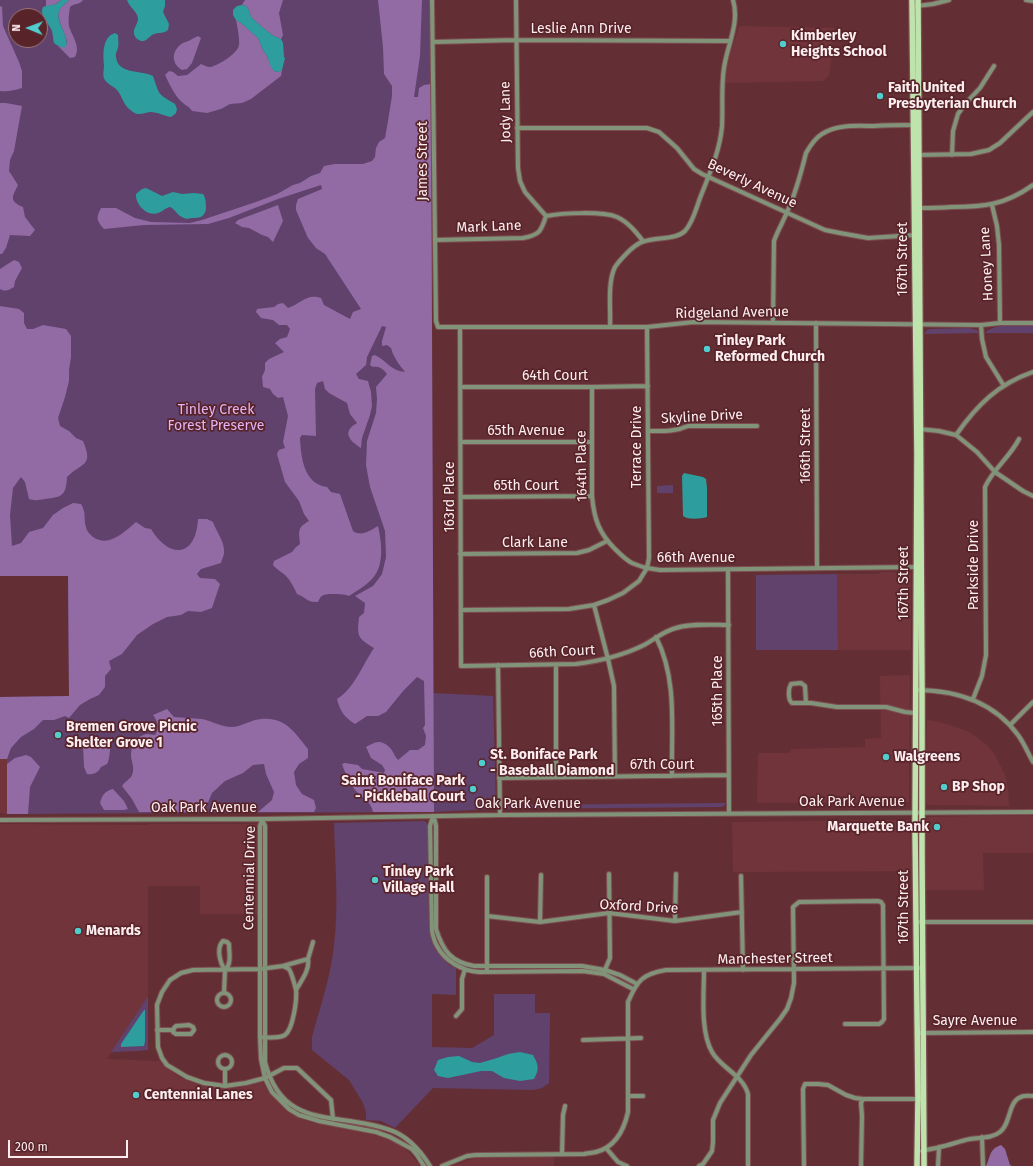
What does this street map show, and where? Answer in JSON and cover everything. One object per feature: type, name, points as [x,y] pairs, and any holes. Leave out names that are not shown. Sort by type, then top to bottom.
[{"type":"main road","name":"167th Street","points":[[915,3],[919,567],[922,690],[916,968],[920,1033],[924,1166]]},
{"type":"main road","name":"167th Street","points":[[919,567],[915,713],[923,922],[923,968],[920,1033]]},
{"type":"main road","name":"167th Street","points":[[917,1166],[921,1099]]},
{"type":"street","name":"James Street","points":[[432,0],[436,321]]},
{"type":"street","name":"Jody Lane","points":[[516,0],[518,168],[520,181],[525,192],[546,216]]},
{"type":"street","points":[[610,327],[611,288],[615,267],[623,257],[643,241],[673,237],[683,233],[690,224],[708,176],[719,144],[722,126],[722,77],[735,20],[734,4],[732,0]]},
{"type":"street","points":[[915,3],[933,4],[949,0]]},
{"type":"street","points":[[1026,0],[1033,0]]},
{"type":"street","name":"Leslie Ann Drive","points":[[433,42],[517,40],[730,41]]},
{"type":"street","points":[[952,155],[953,131],[958,114],[980,88],[994,66]]},
{"type":"street","points":[[917,155],[977,154],[993,148],[1000,143],[1033,112]]},
{"type":"street","points":[[773,322],[774,240],[788,212],[806,153],[815,139],[822,133],[835,128],[848,126],[916,125]]},
{"type":"street","name":"Beverly Avenue","points":[[517,128],[647,128],[659,132],[677,148],[694,169],[825,230],[868,238],[917,235]]},
{"type":"street","points":[[917,208],[976,207],[992,205],[1010,199],[1033,185]]},
{"type":"street","name":"Honey Lane","points":[[992,205],[997,226],[999,245],[1000,323]]},
{"type":"street","points":[[546,216],[556,214],[604,214],[618,218],[633,229],[643,241]]},
{"type":"street","name":"Mark Lane","points":[[434,240],[523,238],[534,236],[539,232],[546,216]]},
{"type":"street","name":"Ridgeland Avenue","points":[[436,321],[438,327],[460,328],[647,327],[694,322],[981,325],[1000,323],[1033,323]]},
{"type":"street","name":"166th Street","points":[[816,323],[817,568]]},
{"type":"street","points":[[981,325],[986,357],[1004,386]]},
{"type":"street","name":"Terrace Drive","points":[[647,327],[647,568]]},
{"type":"street","name":"163rd Place","points":[[460,328],[461,666]]},
{"type":"street","points":[[956,435],[980,405],[1004,386],[1024,375],[1033,372]]},
{"type":"street","name":"64th Court","points":[[461,386],[648,386]]},
{"type":"street","name":"164th Place","points":[[592,387],[592,496],[598,527],[607,541],[619,554],[631,563],[647,568]]},
{"type":"street","name":"Skyline Drive","points":[[648,431],[674,431],[688,426],[757,426]]},
{"type":"street","points":[[919,429],[939,431],[956,435],[977,452],[995,472],[1033,496]]},
{"type":"street","name":"Parkside Drive","points":[[973,699],[982,676],[985,660],[985,487],[989,478],[1014,449],[1019,439]]},
{"type":"street","name":"65th Avenue","points":[[461,442],[592,442]]},
{"type":"street","name":"65th Court","points":[[461,497],[592,496]]},
{"type":"street","name":"Clark Lane","points":[[460,554],[577,553],[589,550],[607,541]]},
{"type":"street","name":"66th Avenue","points":[[461,610],[569,609],[594,605],[623,593],[639,581],[647,568],[660,570],[919,567]]},
{"type":"street","name":"165th Place","points":[[728,569],[729,814]]},
{"type":"street","points":[[594,605],[614,686],[615,776]]},
{"type":"street","name":"66th Court","points":[[461,666],[576,664],[608,659],[644,645],[656,637],[681,626],[729,625]]},
{"type":"street","points":[[656,637],[664,656],[670,685],[672,776]]},
{"type":"street","points":[[498,665],[500,814]]},
{"type":"street","points":[[556,665],[556,777]]},
{"type":"street","points":[[806,703],[805,686],[800,683],[790,685],[791,703],[806,703],[837,707],[886,707],[915,713]]},
{"type":"street","points":[[915,690],[948,692],[973,699],[993,711],[1010,725],[1021,739],[1033,762]]},
{"type":"street","points":[[1010,725],[1033,702]]},
{"type":"street","name":"67th Court","points":[[499,778],[729,775]]},
{"type":"street","name":"Oak Park Avenue","points":[[0,820],[262,819],[500,814],[1033,812]]},
{"type":"street","points":[[433,816],[430,826],[433,918],[432,931],[436,945],[442,954],[452,963],[475,972],[605,972],[633,989],[628,1002],[628,1112],[625,1126],[619,1137],[606,1148],[597,1152],[584,1154],[476,1155],[467,1156],[442,1166]]},
{"type":"street","name":"Centennial Drive","points":[[262,819],[260,826],[263,968],[263,1037],[261,1059],[272,1092],[289,1109],[299,1115],[326,1123],[376,1132],[390,1137],[412,1149],[424,1166]]},
{"type":"street","points":[[605,972],[610,958],[609,874]]},
{"type":"street","points":[[675,921],[676,874]]},
{"type":"street","points":[[540,875],[540,922]]},
{"type":"street","points":[[741,876],[743,970]]},
{"type":"street","points":[[487,877],[487,972]]},
{"type":"street","points":[[702,1165],[712,1151],[714,1142],[713,1125],[715,1114],[720,1103],[738,1078],[751,1055],[787,1009],[793,988],[793,907],[798,902],[878,900],[883,905],[884,1019],[879,1024],[845,1024]]},
{"type":"street","name":"Oxford Drive","points":[[487,916],[540,922],[609,913],[675,921],[742,912]]},
{"type":"street","points":[[433,918],[441,944],[447,952],[457,960],[470,965],[582,966],[620,975],[637,984]]},
{"type":"street","points":[[916,922],[1033,922]]},
{"type":"street","points":[[224,993],[225,970],[220,962],[220,945],[223,941],[226,941],[229,944],[230,963],[225,970]]},
{"type":"street","points":[[296,990],[305,973],[313,942]]},
{"type":"street","points":[[308,959],[283,966],[225,970],[189,970],[181,973],[170,980],[162,992],[157,1005],[158,1051],[167,1065],[192,1079],[225,1086],[246,1083],[267,1077],[284,1068],[297,1068],[330,1100],[333,1119]]},
{"type":"street","points":[[562,965],[562,971]]},
{"type":"street","points":[[263,1037],[282,1037],[289,1031],[292,1022],[296,1003],[296,990],[289,970],[283,966]]},
{"type":"street","name":"Manchester Street","points":[[633,989],[641,979],[652,972],[666,970],[923,968]]},
{"type":"street","points":[[456,1016],[462,1009],[462,979],[465,969]]},
{"type":"street","points":[[704,970],[704,1025],[707,1040],[712,1053],[721,1064],[738,1078],[746,1088],[748,1097],[748,1166]]},
{"type":"street","points":[[157,1030],[173,1030],[176,1026],[190,1026],[193,1027],[194,1030],[189,1034],[176,1034],[173,1030]]},
{"type":"street","name":"Sayre Avenue","points":[[920,1033],[1033,1032]]},
{"type":"street","points":[[583,1040],[641,1038]]},
{"type":"street","points":[[225,1069],[225,1086]]},
{"type":"street","name":"Centennial Drive","points":[[267,1077],[276,1090],[295,1108],[322,1118],[381,1127],[391,1130],[412,1142],[423,1154],[430,1166]]},
{"type":"street","points":[[804,1166],[803,1089],[805,1084],[828,1085],[846,1095],[855,1098],[921,1099]]},
{"type":"street","points":[[628,1096],[644,1096]]},
{"type":"street","points":[[917,1152],[939,1148],[968,1139],[994,1136],[1003,1129],[1007,1123],[1016,1099],[1023,1096],[1033,1096]]},
{"type":"street","points":[[861,1166],[861,1103],[863,1099]]},
{"type":"street","points":[[562,1154],[563,1115],[565,1106]]},
{"type":"street","points":[[982,1137],[983,1166]]},
{"type":"street","points":[[606,1148],[617,1164],[627,1166]]},
{"type":"street","points":[[938,1166],[939,1148]]},
{"type":"shaded area","points":[[46,0],[61,0],[50,6],[46,6]]},
{"type":"shaded area","points":[[69,0],[83,0],[80,3],[70,7],[69,26],[77,45],[77,53],[75,57],[70,58],[58,46],[63,47],[67,43],[60,21],[59,12]]},
{"type":"shaded area","points":[[245,0],[283,0],[279,13],[283,35],[281,39],[272,35],[251,17],[246,6],[242,5]]},
{"type":"shaded area","points":[[378,0],[422,0],[420,56],[414,97],[418,97],[419,88],[424,85],[431,84],[434,812],[373,812],[368,802],[353,787],[342,764],[358,765],[362,769],[384,773],[385,770],[382,765],[371,758],[366,747],[376,742],[382,742],[391,749],[398,760],[410,750],[418,750],[425,745],[426,736],[423,728],[425,725],[424,681],[417,677],[386,712],[378,716],[367,716],[355,724],[343,713],[337,699],[343,695],[353,683],[374,648],[364,642],[359,636],[359,617],[364,613],[365,603],[355,596],[373,586],[382,574],[386,557],[385,531],[370,487],[366,465],[367,441],[376,413],[376,387],[387,374],[381,368],[370,365],[372,356],[375,355],[396,370],[405,372],[398,363],[391,348],[387,345],[382,346],[386,327],[382,326],[367,357],[366,365],[356,374],[359,379],[368,381],[371,392],[372,406],[362,438],[361,448],[353,442],[348,433],[352,426],[357,423],[350,414],[347,403],[329,393],[325,389],[323,381],[317,383],[315,389],[316,436],[302,435],[300,438],[301,454],[305,469],[313,481],[319,485],[327,487],[331,492],[340,494],[353,531],[356,533],[362,533],[378,526],[381,540],[381,555],[380,563],[375,576],[363,587],[349,596],[327,594],[321,596],[318,602],[314,602],[309,601],[297,594],[288,578],[273,565],[274,561],[292,552],[300,544],[300,530],[302,526],[309,521],[304,514],[299,501],[285,482],[277,454],[279,450],[285,448],[283,442],[288,416],[283,397],[278,398],[270,389],[263,387],[262,377],[265,370],[265,363],[269,359],[284,352],[275,343],[280,339],[287,337],[290,329],[287,325],[279,325],[273,320],[261,318],[256,312],[257,309],[274,307],[283,303],[288,308],[308,298],[316,297],[321,298],[324,305],[350,319],[353,312],[361,309],[325,254],[316,248],[308,238],[296,210],[298,199],[322,189],[321,185],[208,224],[144,225],[104,229],[99,223],[98,219],[98,214],[101,208],[116,208],[135,218],[151,222],[190,223],[277,194],[311,176],[320,173],[324,166],[335,164],[363,164],[372,161],[375,157],[376,148],[379,142],[385,138],[392,96],[392,86],[384,74]]},
{"type":"shaded area","points":[[2,6],[3,26],[8,37],[8,48],[13,48],[22,71],[22,88],[6,91],[0,91],[0,7]]},
{"type":"shaded area","points":[[236,20],[258,38],[274,71],[278,72],[282,70],[281,76],[251,99],[242,103],[230,104],[221,109],[207,113],[192,111],[177,97],[165,75],[169,71],[178,76],[187,75],[201,64],[210,67],[227,59],[235,52],[239,45]]},
{"type":"shaded area","name":"Kimberley Heights School","points":[[739,26],[834,28],[829,75],[823,81],[726,83],[726,68]]},
{"type":"shaded area","points":[[198,36],[201,38],[192,63],[187,69],[182,70],[176,65],[174,58],[175,51],[181,44]]},
{"type":"shaded area","points":[[0,103],[22,106],[9,171],[18,185],[13,196],[14,201],[23,207],[25,217],[35,230],[30,236],[10,235],[6,248],[2,254],[0,254]]},
{"type":"shaded area","points":[[278,205],[283,221],[273,242],[268,237],[235,223],[238,220]]},
{"type":"shaded area","points":[[14,260],[19,262],[22,268],[15,281],[14,287],[7,290],[0,289],[0,269]]},
{"type":"shaded area","points":[[0,306],[19,309],[24,313],[24,323],[27,329],[33,329],[43,325],[66,329],[71,336],[69,381],[58,418],[60,426],[69,431],[76,438],[83,441],[87,455],[87,460],[85,463],[67,477],[66,488],[60,496],[37,500],[29,499],[25,482],[21,477],[13,488],[10,515],[12,546],[21,543],[29,532],[43,528],[53,515],[73,503],[81,504],[84,511],[87,530],[93,537],[99,540],[110,540],[121,534],[136,522],[145,528],[151,529],[158,539],[166,546],[181,550],[187,547],[192,541],[196,532],[198,519],[207,519],[213,522],[224,547],[224,555],[221,563],[201,569],[197,574],[200,578],[215,579],[220,584],[212,608],[201,612],[188,611],[181,615],[167,617],[153,624],[137,635],[122,654],[109,661],[111,669],[105,676],[105,687],[99,695],[80,705],[69,718],[65,716],[54,720],[43,720],[34,729],[21,737],[11,748],[7,759],[0,759],[0,697],[69,696],[68,576],[0,576]]},
{"type":"shaded area","points":[[880,572],[911,572],[911,650],[838,650],[837,574],[879,574]]},
{"type":"shaded area","points":[[910,675],[909,802],[757,803],[758,753],[790,753],[791,749],[865,747],[865,739],[881,738],[880,676]]},
{"type":"shaded area","points":[[167,709],[174,717],[202,719],[228,727],[265,719],[273,719],[286,725],[308,749],[308,758],[299,764],[294,772],[296,785],[302,794],[314,800],[316,808],[314,812],[258,812],[272,800],[274,792],[266,774],[264,764],[253,765],[243,773],[225,781],[212,793],[204,812],[139,812],[132,799],[122,786],[132,774],[133,768],[131,753],[134,739],[146,734],[155,735],[158,725],[153,715]]},
{"type":"shaded area","points":[[927,720],[962,729],[971,733],[988,746],[995,755],[1005,775],[1009,806],[927,804],[925,799]]},
{"type":"shaded area","points":[[97,742],[110,744],[111,746],[108,762],[95,773],[87,774],[84,767],[83,746]]},
{"type":"shaded area","points":[[26,755],[31,757],[40,767],[30,787],[28,814],[7,814],[7,764],[15,758]]},
{"type":"shaded area","points":[[0,759],[7,759],[7,814],[0,813]]},
{"type":"shaded area","points":[[113,789],[124,801],[128,809],[104,810],[100,803],[102,798],[106,792]]},
{"type":"shaded area","points":[[1033,815],[1033,853],[983,853],[984,890],[925,890],[925,822],[927,818]]},
{"type":"shaded area","points":[[907,820],[910,823],[911,871],[733,872],[732,822]]},
{"type":"shaded area","points":[[0,824],[257,824],[257,914],[200,914],[200,886],[148,886],[148,996],[107,1059],[160,1061],[169,1070],[181,1078],[200,1085],[221,1089],[239,1088],[263,1082],[269,1092],[281,1105],[294,1115],[310,1122],[389,1139],[399,1144],[420,1166],[0,1166]]},
{"type":"shaded area","points":[[1001,1145],[1005,1149],[1010,1165],[1012,1166],[986,1166],[992,1151]]},
{"type":"shaded area","points":[[554,1157],[554,1166],[452,1166],[476,1158]]},
{"type":"green space","name":"Tinley Creek Forest Preserve","points":[[0,0],[431,0],[433,693],[493,696],[496,803],[494,809],[434,812],[7,814],[7,759],[0,697],[69,696],[68,576],[0,576]]},
{"type":"green space","points":[[1033,325],[1033,333],[985,333],[1001,326]]},
{"type":"green space","points":[[969,328],[977,330],[979,333],[924,334],[930,329]]},
{"type":"green space","points":[[673,485],[673,493],[657,493],[657,486]]},
{"type":"green space","points":[[837,574],[838,650],[756,650],[756,575]]},
{"type":"green space","points":[[726,803],[721,807],[507,809],[504,809],[501,805]]},
{"type":"green space","points":[[424,821],[428,824],[429,930],[435,949],[449,965],[456,968],[456,995],[432,994],[432,1047],[472,1048],[494,1035],[494,994],[535,994],[535,1013],[550,1013],[549,1083],[542,1088],[533,1090],[433,1088],[395,1128],[381,1121],[366,1120],[366,1112],[363,1103],[349,1080],[312,1050],[312,1037],[333,957],[336,900],[334,823]]},
{"type":"green space","points":[[148,996],[148,1050],[111,1052]]},
{"type":"water","points":[[61,0],[69,0],[58,13],[67,42],[66,47],[54,43],[52,31],[48,24],[48,8],[43,8]]},
{"type":"water","points":[[127,0],[165,0],[163,12],[169,24],[168,30],[153,34],[144,41],[137,39],[134,32],[138,21],[138,16]]},
{"type":"water","points":[[237,6],[246,6],[251,17],[261,26],[272,35],[281,39],[285,58],[282,70],[279,72],[274,71],[271,67],[258,38],[236,20],[233,15],[233,10]]},
{"type":"water","points":[[115,33],[118,35],[116,55],[118,63],[121,67],[131,71],[153,76],[160,93],[175,104],[177,109],[176,113],[171,117],[153,112],[139,114],[135,113],[127,107],[117,90],[105,80],[103,75],[104,47],[108,38]]},
{"type":"water","points":[[146,188],[162,196],[173,192],[182,194],[203,194],[206,201],[205,212],[201,217],[188,219],[180,216],[170,207],[158,213],[150,213],[142,209],[136,198],[136,194],[142,189]]},
{"type":"water","points":[[684,473],[706,479],[707,517],[694,519],[683,516],[682,476]]},
{"type":"water","points":[[144,1010],[144,1046],[121,1047],[121,1044]]},
{"type":"water","points":[[520,1052],[533,1055],[535,1058],[538,1069],[534,1079],[520,1081],[504,1078],[492,1071],[481,1071],[448,1078],[438,1076],[434,1070],[438,1060],[448,1057],[459,1056],[472,1062],[480,1063],[508,1054]]},
{"type":"place","name":"Kimberley Heights School","points":[[783,44]]},
{"type":"place","name":"Faith United Presbyterian Church","points":[[880,96]]},
{"type":"place","name":"Tinley Park Reformed Church","points":[[707,349]]},
{"type":"place","name":"Bremen Grove Picnic Shelter Grove 1","points":[[58,735]]},
{"type":"place","name":"Walgreens","points":[[886,757]]},
{"type":"place","name":"St. Boniface Park - Baseball Diamond","points":[[482,763]]},
{"type":"place","name":"BP Shop","points":[[944,787]]},
{"type":"place","name":"Saint Boniface Park - Pickleball Court","points":[[473,789]]},
{"type":"place","name":"Marquette Bank","points":[[937,827]]},
{"type":"place","name":"Tinley Park Village Hall","points":[[375,880]]},
{"type":"place","name":"Menards","points":[[78,931]]},
{"type":"place","name":"Centennial Lanes","points":[[136,1095]]}]
